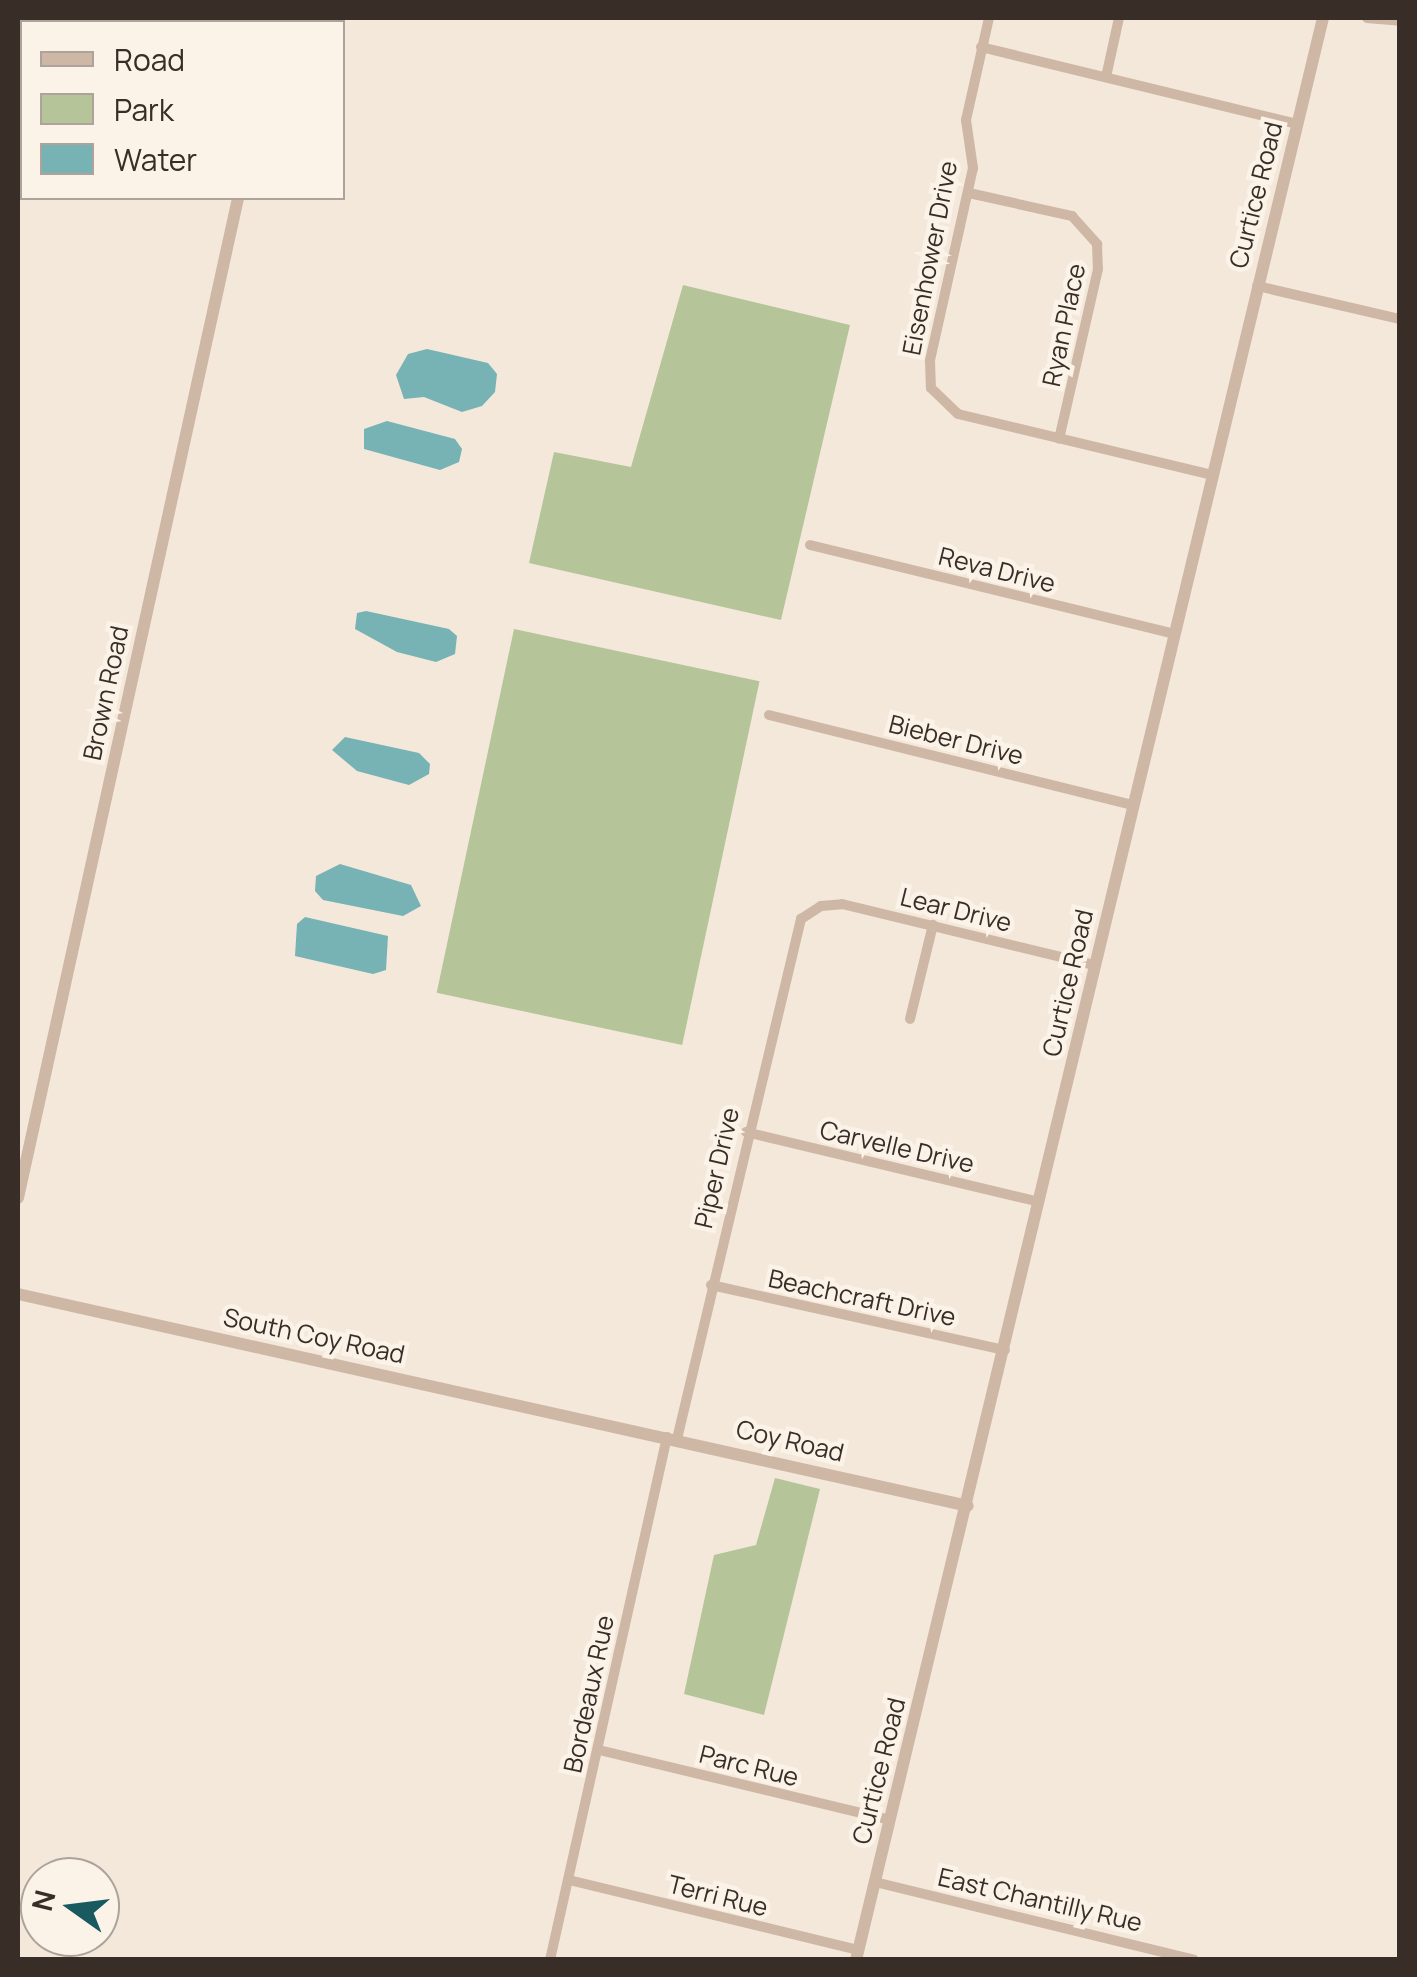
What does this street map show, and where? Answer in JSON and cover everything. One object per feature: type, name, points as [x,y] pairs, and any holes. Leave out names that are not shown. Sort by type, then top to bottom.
[{"type":"street","name":"Eisenhower Drive","points":[[988,18],[966,120],[973,158],[969,193],[930,361],[931,388],[958,414],[1212,474]]},
{"type":"street","points":[[1106,77],[1119,18]]},
{"type":"street","name":"Curtice Road","points":[[857,1955],[1323,18]]},
{"type":"street","points":[[1367,18],[1400,21]]},
{"type":"street","points":[[982,47],[1297,124]]},
{"type":"street","name":"Ryan Place","points":[[969,193],[1077,218],[1097,244],[1098,270],[1059,439]]},
{"type":"street","name":"Brown Road","points":[[18,1198],[238,200]]},
{"type":"street","points":[[1257,286],[1400,319]]},
{"type":"street","name":"Reva Drive","points":[[810,544],[1174,634]]},
{"type":"street","name":"Bieber Drive","points":[[769,715],[1133,804]]},
{"type":"street","name":"Lear Drive","points":[[809,912],[842,904],[1095,964]]},
{"type":"street","name":"Piper Drive","points":[[672,1438],[792,940],[809,912]]},
{"type":"street","points":[[910,1019],[934,925]]},
{"type":"street","name":"Carvelle Drive","points":[[746,1132],[1039,1202]]},
{"type":"street","name":"Beachcraft Drive","points":[[711,1285],[1004,1350]]},
{"type":"street","name":"South Coy Road","points":[[18,1294],[601,1423]]},
{"type":"street","name":"Coy Road","points":[[601,1423],[968,1506]]},
{"type":"street","name":"Bordeaux Rue","points":[[550,1960],[672,1438]]},
{"type":"street","name":"Parc Rue","points":[[599,1750],[890,1820]]},
{"type":"street","name":"Terri Rue","points":[[569,1880],[857,1955]]},
{"type":"street","name":"East Chantilly Rue","points":[[875,1882],[1194,1960]]},
{"type":"green space","points":[[683,285],[850,325],[781,620],[529,563],[554,452],[631,467]]},
{"type":"green space","points":[[514,629],[760,681],[682,1045],[437,993]]},
{"type":"green space","points":[[775,1478],[820,1489],[764,1715],[684,1694],[714,1555],[756,1545]]},
{"type":"water","points":[[427,349],[488,363],[497,374],[495,392],[482,406],[462,412],[424,397],[404,399],[396,375],[408,354]]},
{"type":"water","points":[[387,421],[455,439],[462,449],[459,462],[440,470],[364,449],[364,429]]},
{"type":"water","points":[[366,611],[449,629],[457,636],[455,654],[436,662],[397,652],[355,629],[357,613]]},
{"type":"water","points":[[345,737],[419,753],[430,764],[429,774],[409,785],[357,771],[332,750]]},
{"type":"water","points":[[340,864],[411,885],[421,906],[403,916],[323,900],[315,891],[316,876]]},
{"type":"water","points":[[305,917],[388,936],[386,970],[373,974],[295,956],[297,924]]}]
